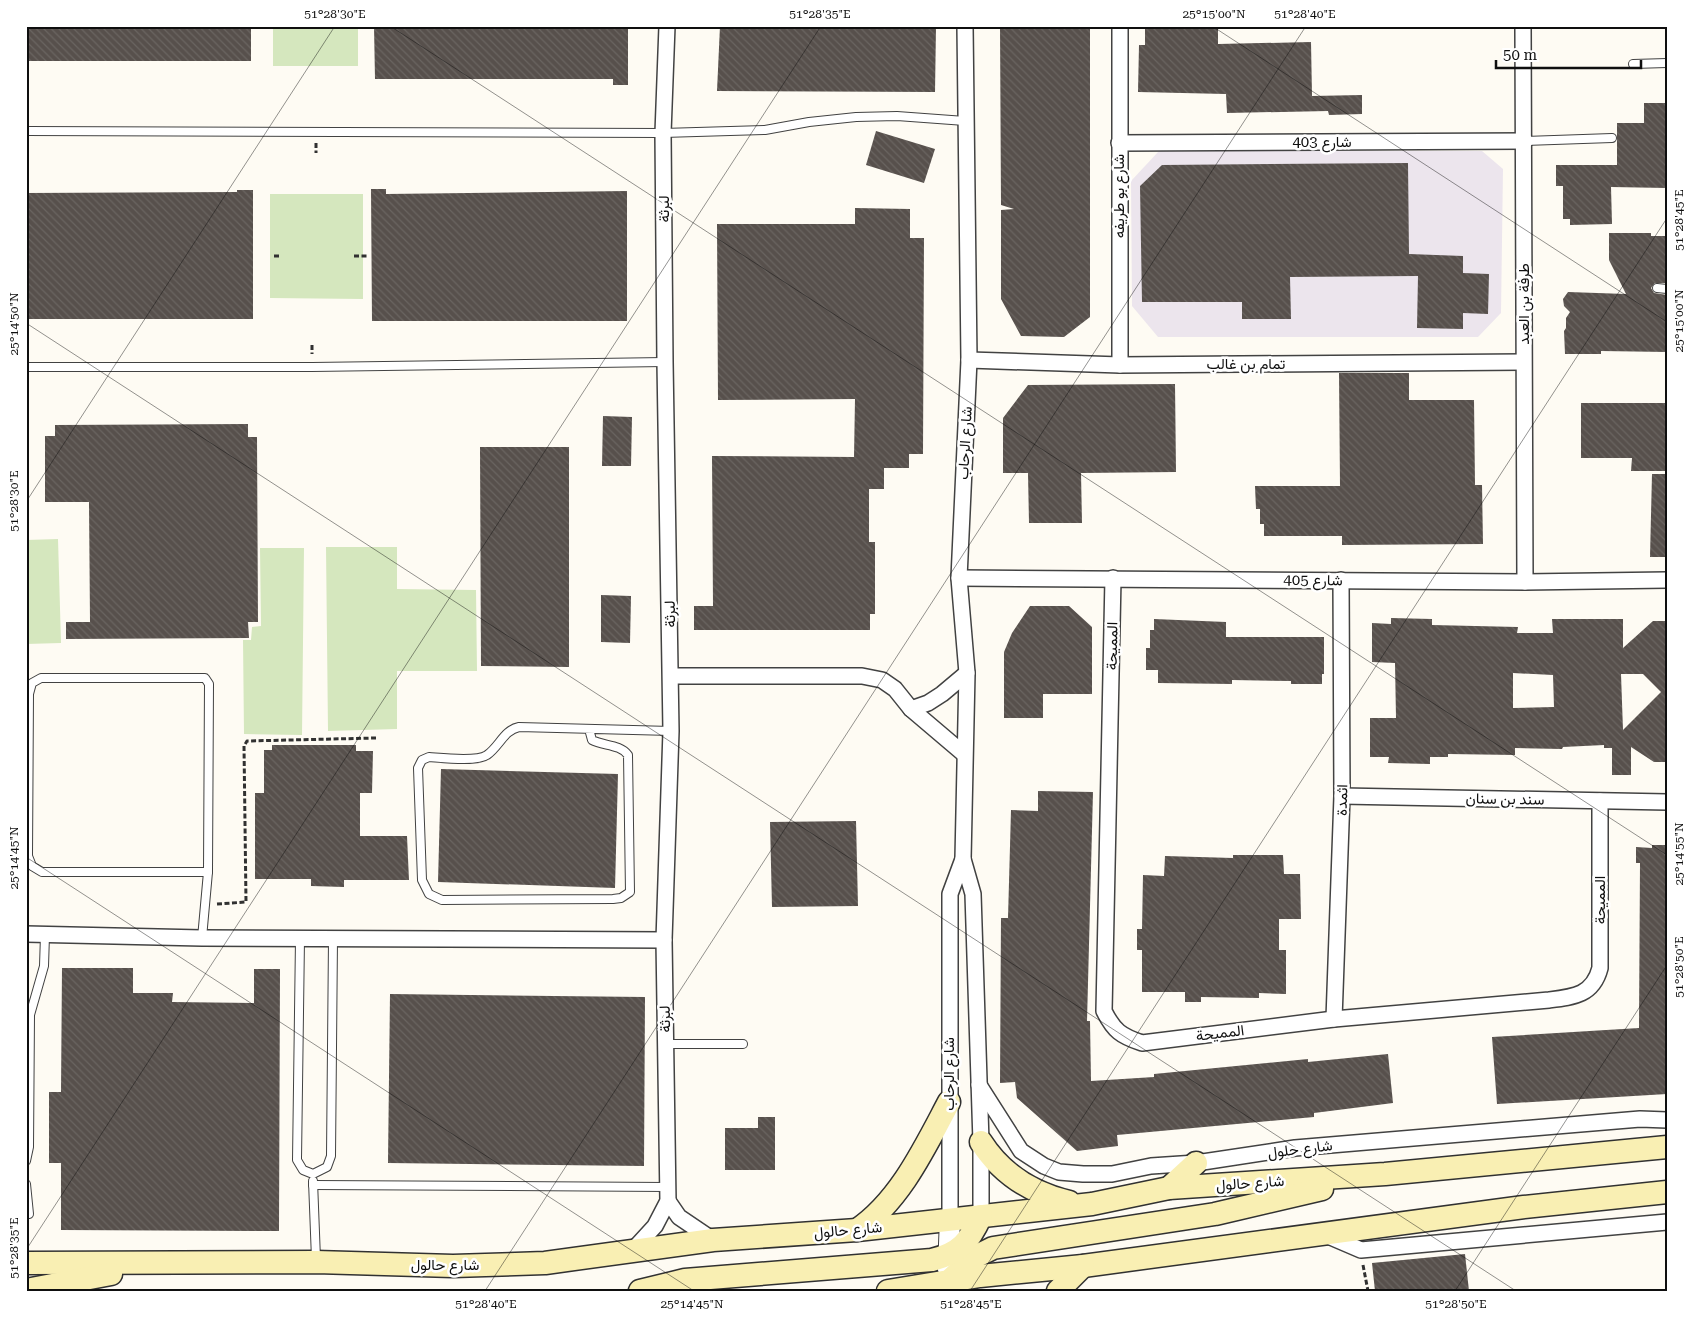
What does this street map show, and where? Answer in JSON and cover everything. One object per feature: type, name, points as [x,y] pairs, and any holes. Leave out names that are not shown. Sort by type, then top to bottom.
[{"type":"main road","points":[[857,1230],[871,1220],[895,1192],[920,1154],[949,1102]]},
{"type":"main road","points":[[1622,1150],[1667,1130]]},
{"type":"main road","points":[[981,1142],[1002,1169],[1034,1191],[1069,1202],[1092,1204]]},
{"type":"main road","name":"شارع حالول","points":[[26,1263],[316,1262],[453,1266],[545,1263],[713,1240],[857,1230],[1092,1204],[1169,1188],[1385,1174],[1667,1147]]},
{"type":"main road","points":[[1169,1188],[1196,1163]]},
{"type":"main road","points":[[948,1286],[980,1253],[993,1248],[1215,1214],[1385,1174]]},
{"type":"main road","points":[[888,1291],[981,1283],[1083,1266],[1524,1207],[1667,1192]]},
{"type":"main road","points":[[640,1291],[685,1280],[898,1264],[949,1256],[965,1243],[980,1216]]},
{"type":"main road","points":[[26,1290],[164,1264]]},
{"type":"main road","points":[[1058,1291],[1083,1266]]},
{"type":"street","name":"لبرثة","points":[[633,1250],[655,1226],[668,1194],[664,940],[672,731],[663,133],[667,26]]},
{"type":"street","name":"شارع الرحاب","points":[[965,26],[969,360],[959,578],[967,673],[963,859],[973,894],[981,1142],[981,1283]]},
{"type":"street","name":"شارع بو طريفه","points":[[1120,26],[1120,365]]},
{"type":"street","name":"طرفة بن العبد","points":[[1523,26],[1525,582]]},
{"type":"street","name":"شارع 403","points":[[1119,143],[1524,141]]},
{"type":"street","name":"تمام بن غالب","points":[[969,360],[1120,365],[1523,362]]},
{"type":"street","name":"شارع 405","points":[[959,578],[1525,582],[1667,580]]},
{"type":"street","name":"المميحة","points":[[1113,578],[1104,1011],[1118,1033],[1142,1043],[1334,1019],[1549,1000],[1565,998],[1588,990],[1596,980],[1601,953],[1600,801]]},
{"type":"street","name":"اثمدة","points":[[1334,1019],[1342,796],[1341,580]]},
{"type":"street","points":[[911,709],[942,694],[955,681],[967,673]]},
{"type":"street","points":[[671,676],[862,676],[882,680],[895,689],[911,709],[964,754]]},
{"type":"street","name":"سند بن سنان","points":[[1342,796],[1667,802]]},
{"type":"street","name":"شارع الرحاب","points":[[948,1286],[950,1219],[950,894],[963,859]]},
{"type":"street","points":[[26,934],[300,939],[664,940]]},
{"type":"street","name":"شارع حلول","points":[[978,1083],[1021,1151],[1044,1166],[1059,1172],[1112,1174],[1151,1166],[1196,1163],[1295,1148],[1640,1119],[1667,1120]]},
{"type":"street","points":[[668,1194],[679,1216],[713,1240]]},
{"type":"street","points":[[1325,1234],[1361,1250],[1667,1222]]},
{"type":"lane","points":[[1633,64],[1667,63]]},
{"type":"lane","points":[[26,131],[663,133],[765,130],[809,122],[856,117],[897,116],[965,121]]},
{"type":"lane","points":[[1524,141],[1612,138]]},
{"type":"lane","points":[[1657,288],[1667,289]]},
{"type":"lane","points":[[26,367],[312,367],[665,362]]},
{"type":"lane","points":[[202,938],[208,872],[209,684],[205,678],[41,678],[32,683],[29,694],[27,832],[28,856],[32,866],[42,872],[208,872]]},
{"type":"lane","points":[[589,729],[592,740],[601,745],[617,747],[628,755],[630,892],[621,898],[594,899],[442,900],[429,894],[422,880],[418,768],[422,760],[429,757],[480,759],[487,756],[514,728],[589,729],[672,731]]},
{"type":"lane","points":[[26,1161],[28,1147],[30,1016],[44,966],[45,935]]},
{"type":"lane","points":[[300,939],[297,1160],[303,1170],[313,1174],[323,1170],[330,1162],[333,939]]},
{"type":"lane","points":[[666,1044],[743,1044]]},
{"type":"lane","points":[[313,1174],[316,1262]]},
{"type":"lane","points":[[26,1184],[29,1214]]},
{"type":"lane","points":[[313,1185],[668,1194]]},
{"type":"path","points":[[274,256],[281,256]]},
{"type":"path","points":[[354,256],[368,256]]},
{"type":"path","points":[[204,903],[242,904],[246,902],[244,746],[247,741],[311,738],[376,738]]},
{"type":"path","points":[[1361,1250],[1368,1291]]},
{"type":"shaded area","points":[[1159,151],[1482,151],[1503,169],[1501,313],[1478,337],[1158,337],[1132,306],[1131,181]]},
{"type":"green space","points":[[273,26],[358,26],[358,66],[273,66]]},
{"type":"green space","points":[[270,194],[363,194],[363,299],[270,298]]},
{"type":"green space","points":[[58,539],[61,643],[26,644],[26,540]]},
{"type":"green space","points":[[326,547],[397,547],[397,589],[476,590],[477,671],[397,671],[397,729],[328,731]]},
{"type":"green space","points":[[260,548],[304,548],[302,735],[244,734],[243,640],[251,640],[252,627],[261,626]]},
{"type":"building","points":[[26,26],[251,26],[251,61],[26,61]]},
{"type":"building","points":[[374,26],[628,26],[628,85],[613,85],[613,79],[375,79]]},
{"type":"building","points":[[720,26],[936,26],[935,92],[717,91]]},
{"type":"building","points":[[1000,26],[1090,26],[1090,317],[1064,337],[1021,336],[1001,299],[1001,210],[1014,209],[1001,205]]},
{"type":"building","points":[[1145,28],[1218,28],[1218,44],[1311,42],[1312,96],[1362,95],[1362,114],[1329,115],[1328,111],[1227,113],[1226,94],[1138,92],[1139,45],[1145,45]]},
{"type":"building","points":[[1644,103],[1667,103],[1667,188],[1611,187],[1612,224],[1570,225],[1570,219],[1563,219],[1563,186],[1556,186],[1556,165],[1617,165],[1617,123],[1644,123]]},
{"type":"building","points":[[876,131],[935,149],[924,183],[866,165]]},
{"type":"building","points":[[1408,163],[1409,254],[1463,256],[1463,273],[1489,274],[1488,314],[1463,313],[1463,329],[1417,328],[1418,276],[1290,277],[1291,319],[1242,319],[1242,302],[1142,302],[1140,186],[1162,165]]},
{"type":"building","points":[[371,189],[386,189],[386,194],[627,191],[627,321],[372,321]]},
{"type":"building","points":[[237,190],[253,190],[253,319],[26,319],[26,193],[237,192]]},
{"type":"building","points":[[855,208],[910,209],[910,238],[924,238],[923,454],[909,454],[909,468],[884,468],[884,489],[869,489],[869,542],[875,542],[875,614],[870,614],[870,630],[694,630],[694,606],[713,606],[712,456],[854,457],[855,399],[718,400],[717,224],[855,224]]},
{"type":"building","points":[[1609,233],[1651,233],[1651,236],[1667,236],[1667,283],[1655,283],[1651,288],[1654,293],[1667,295],[1667,352],[1601,351],[1601,354],[1565,354],[1564,331],[1566,328],[1566,318],[1570,312],[1564,306],[1563,299],[1568,292],[1626,294],[1609,260]]},
{"type":"building","points":[[1339,373],[1409,373],[1409,400],[1474,400],[1475,485],[1482,485],[1483,544],[1342,545],[1342,536],[1264,536],[1264,524],[1260,524],[1260,509],[1256,509],[1255,486],[1340,486]]},
{"type":"building","points":[[1175,384],[1176,472],[1081,473],[1082,523],[1029,523],[1028,473],[1003,473],[1003,418],[1028,385]]},
{"type":"building","points":[[1581,403],[1666,403],[1666,471],[1631,471],[1632,458],[1581,458]]},
{"type":"building","points":[[603,416],[632,417],[631,466],[602,466]]},
{"type":"building","points":[[248,424],[248,437],[257,437],[258,622],[248,622],[249,638],[66,639],[66,622],[90,622],[89,502],[45,502],[45,436],[55,436],[55,425]]},
{"type":"building","points":[[480,447],[569,447],[569,667],[481,666]]},
{"type":"building","points":[[1652,474],[1667,474],[1667,557],[1650,557]]},
{"type":"building","points":[[601,595],[631,596],[630,643],[601,642]]},
{"type":"building","points":[[1030,606],[1069,606],[1092,627],[1092,694],[1043,694],[1043,718],[1004,718],[1004,652],[1012,633]]},
{"type":"building","points":[[1391,618],[1432,619],[1432,625],[1518,627],[1517,633],[1553,633],[1552,619],[1623,619],[1623,648],[1653,621],[1667,621],[1667,762],[1654,762],[1631,747],[1631,775],[1612,775],[1612,748],[1604,748],[1604,745],[1563,747],[1562,749],[1515,748],[1515,755],[1448,754],[1448,757],[1430,757],[1430,764],[1388,763],[1389,757],[1370,757],[1370,718],[1396,718],[1395,663],[1372,662],[1372,623],[1391,624]],"holes":[[[1513,673],[1553,675],[1554,707],[1513,708]],[[1621,674],[1643,674],[1661,692],[1623,730]]]},
{"type":"building","points":[[1154,619],[1226,622],[1226,637],[1324,637],[1324,674],[1322,674],[1322,684],[1291,684],[1291,681],[1232,680],[1232,684],[1158,683],[1158,670],[1146,670],[1146,648],[1150,648],[1150,630],[1154,630]]},
{"type":"building","points":[[272,745],[356,745],[356,751],[373,751],[372,793],[360,793],[360,836],[407,836],[409,880],[344,880],[344,887],[311,886],[311,879],[255,879],[255,793],[264,793],[264,750],[272,750]]},
{"type":"building","points":[[441,769],[618,774],[615,888],[438,882]]},
{"type":"building","points":[[1038,791],[1093,792],[1087,1021],[1090,1021],[1091,1081],[1154,1077],[1154,1074],[1308,1059],[1308,1062],[1388,1054],[1393,1103],[1314,1113],[1314,1117],[1117,1135],[1118,1146],[1077,1151],[1017,1098],[1015,1082],[1000,1083],[1001,918],[1008,918],[1011,810],[1038,811]]},
{"type":"building","points":[[856,821],[858,906],[772,907],[770,822]]},
{"type":"building","points":[[1652,845],[1667,845],[1667,1094],[1497,1104],[1492,1037],[1639,1028],[1640,863],[1636,863],[1636,847],[1652,848]]},
{"type":"building","points":[[1233,855],[1283,855],[1284,874],[1300,874],[1301,919],[1279,919],[1279,950],[1286,950],[1286,994],[1259,993],[1259,998],[1201,997],[1201,1002],[1185,1002],[1185,992],[1142,992],[1142,950],[1137,950],[1137,929],[1142,929],[1143,875],[1164,876],[1165,856],[1233,858]]},
{"type":"building","points":[[62,968],[133,968],[133,993],[173,993],[172,1002],[254,1003],[254,969],[280,969],[279,1231],[61,1230],[61,1163],[49,1163],[49,1092],[61,1092]]},
{"type":"building","points":[[390,994],[645,997],[644,1166],[388,1163]]},
{"type":"building","points":[[758,1117],[775,1117],[775,1170],[725,1170],[725,1128],[758,1128]]},
{"type":"building","points":[[1465,1254],[1469,1291],[1375,1291],[1372,1263]]}]
